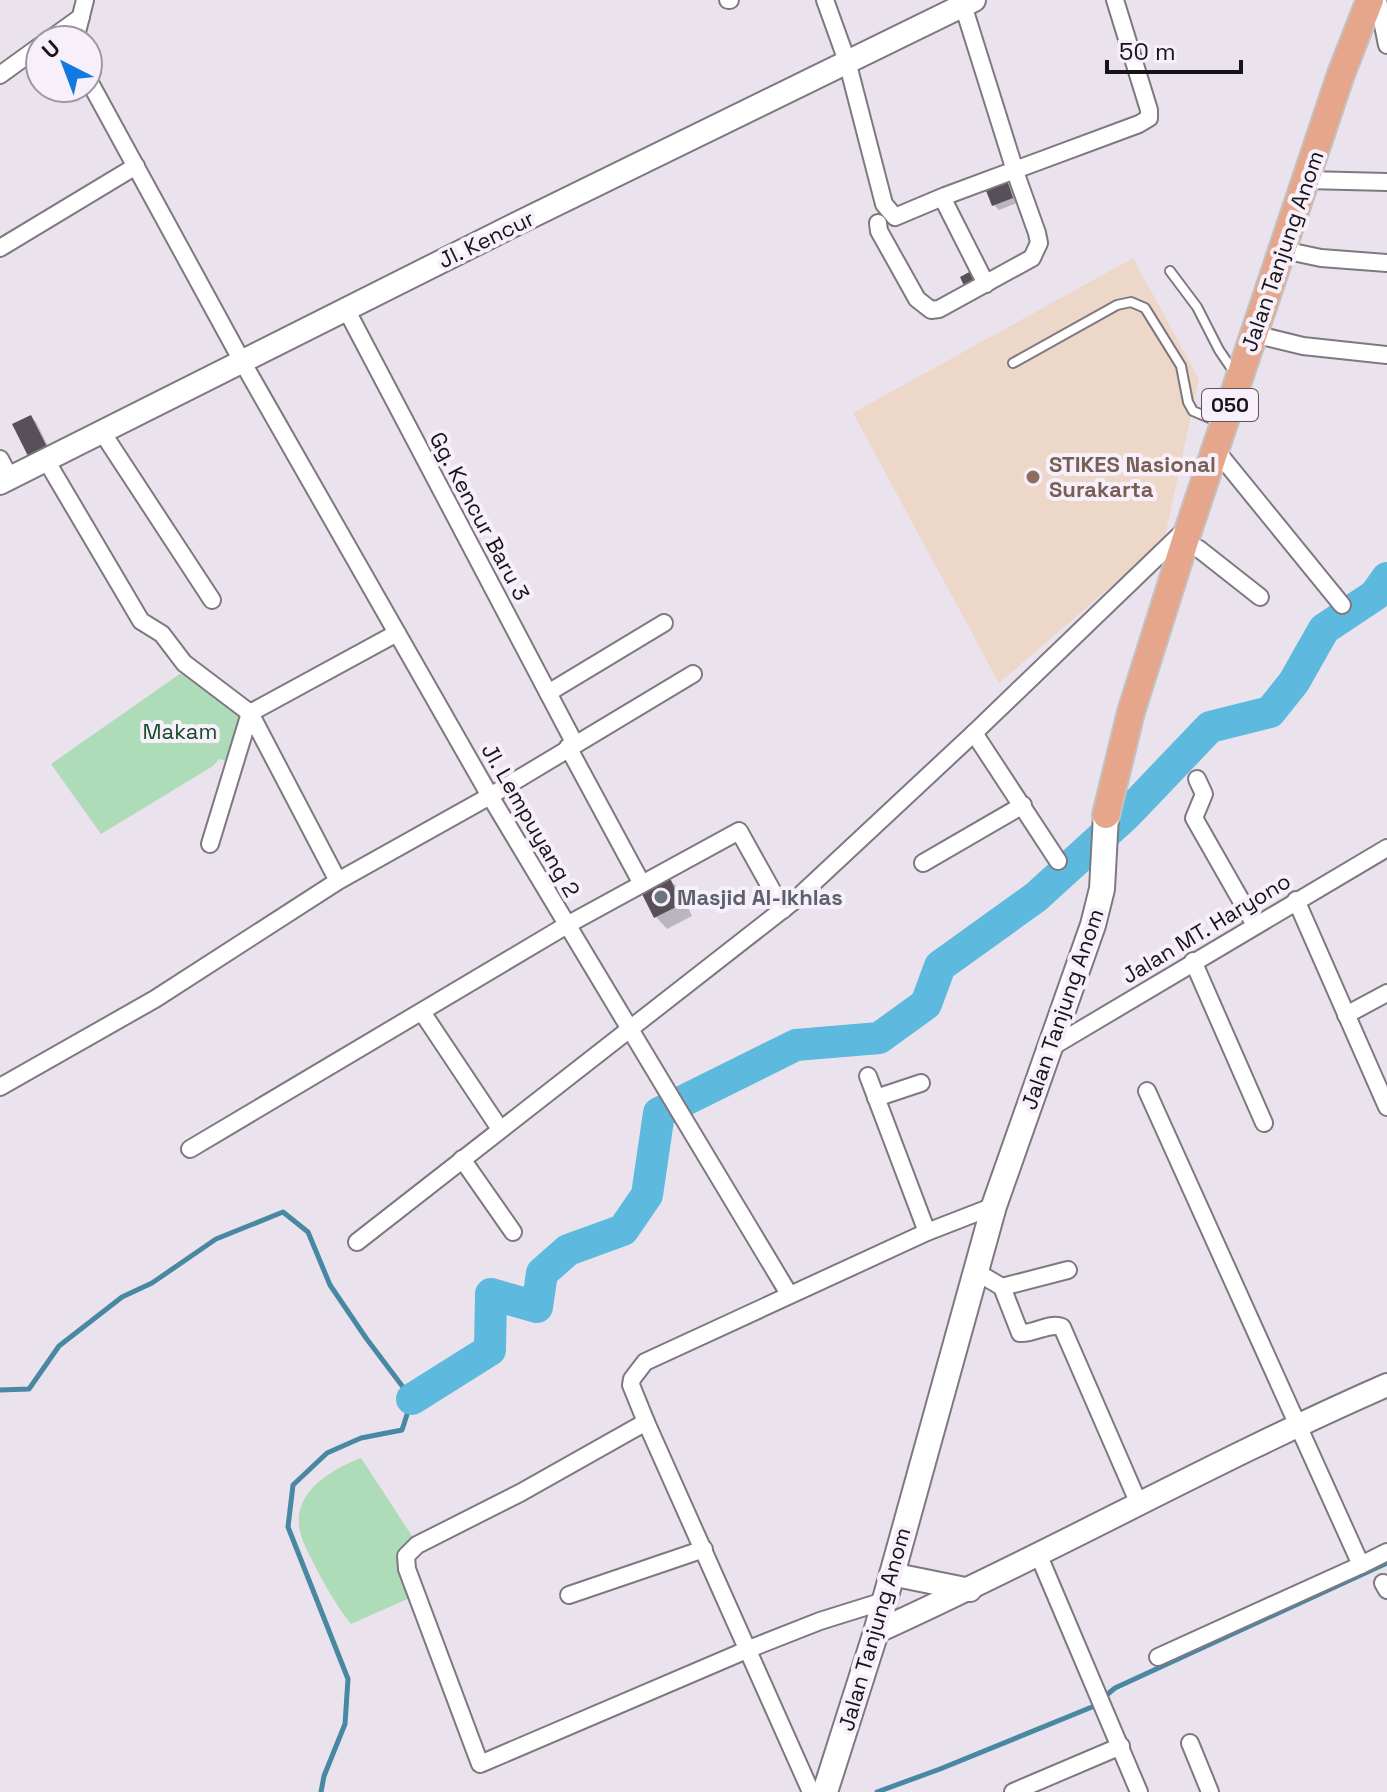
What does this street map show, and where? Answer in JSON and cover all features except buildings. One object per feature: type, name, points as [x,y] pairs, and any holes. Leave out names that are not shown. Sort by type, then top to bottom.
[{"type":"main road","name":"Jalan Tanjung Anom","points":[[825,1792],[876,1632],[994,1206],[1093,925],[1102,889],[1106,815],[1131,712],[1215,449],[1370,0]]},
{"type":"street","points":[[79,24],[85,0]]},
{"type":"street","points":[[825,0],[847,61],[884,204],[895,217],[1149,118],[1115,0]]},
{"type":"street","points":[[1378,0],[1387,45]]},
{"type":"street","points":[[878,223],[879,231],[923,305],[931,310],[939,309],[986,284],[1032,258],[1037,251],[1037,233],[1015,171],[968,2]]},
{"type":"street","name":"Jl. Kencur","points":[[3,473],[46,460],[968,2]]},
{"type":"street","points":[[71,24],[81,17]]},
{"type":"street","points":[[0,75],[24,58]]},
{"type":"street","name":"Jl. Lempuyang 2","points":[[102,104],[243,363],[490,796],[789,1294]]},
{"type":"street","points":[[0,248],[136,166]]},
{"type":"street","points":[[1306,180],[1387,182]]},
{"type":"street","points":[[946,205],[986,284]]},
{"type":"street","points":[[1283,250],[1321,258],[1387,263]]},
{"type":"street","name":"Gg. Kencur Baru 3","points":[[346,309],[548,693],[642,884]]},
{"type":"street","points":[[1254,334],[1303,346],[1387,355]]},
{"type":"street","points":[[102,432],[212,600]]},
{"type":"street","points":[[1215,449],[1342,605]]},
{"type":"street","points":[[46,460],[141,621],[162,634],[184,663],[250,713],[338,881]]},
{"type":"street","points":[[357,1242],[783,910],[1187,534],[1199,549],[1260,597]]},
{"type":"street","points":[[548,693],[664,623]]},
{"type":"street","points":[[210,844],[250,713],[397,633]]},
{"type":"street","points":[[0,1087],[148,1003],[338,881],[490,796],[693,674]]},
{"type":"street","points":[[974,733],[1058,861]]},
{"type":"street","points":[[1197,779],[1204,794],[1195,813],[1196,824],[1255,925]]},
{"type":"street","points":[[923,863],[1023,805]]},
{"type":"street","points":[[190,1149],[567,925],[739,831],[783,910]]},
{"type":"street","name":"Jalan MT. Haryono","points":[[1050,1048],[1387,848]]},
{"type":"street","points":[[1296,900],[1387,1107]]},
{"type":"street","points":[[1193,961],[1264,1123]]},
{"type":"street","points":[[1346,1015],[1387,993]]},
{"type":"street","points":[[422,1012],[500,1129]]},
{"type":"street","points":[[868,1076],[927,1232]]},
{"type":"street","points":[[876,1098],[921,1083]]},
{"type":"street","points":[[1147,1091],[1361,1565]]},
{"type":"street","points":[[462,1159],[513,1232]]},
{"type":"street","points":[[811,1792],[646,1422],[631,1385],[632,1379],[645,1362],[927,1232],[994,1206]]},
{"type":"street","points":[[1002,1287],[1068,1270]]},
{"type":"street","points":[[975,1271],[1002,1287],[1020,1333],[1033,1332],[1053,1324],[1062,1327],[1139,1504]]},
{"type":"street","points":[[876,1632],[1039,1556],[1296,1425],[1387,1385]]},
{"type":"street","points":[[646,1422],[520,1493],[417,1545],[406,1556],[407,1569],[480,1764],[749,1649],[820,1621],[884,1601]]},
{"type":"street","points":[[569,1595],[704,1549]]},
{"type":"street","points":[[1158,1657],[1387,1552]]},
{"type":"street","points":[[1039,1556],[1139,1792]]},
{"type":"street","points":[[891,1574],[970,1590]]},
{"type":"street","points":[[1190,1743],[1210,1792]]},
{"type":"street","points":[[1013,1792],[1121,1746]]},
{"type":"lane","points":[[1170,271],[1197,307],[1219,350],[1239,379]]},
{"type":"lane","points":[[1013,363],[1117,305],[1131,302],[1145,308],[1181,366],[1188,402],[1193,411],[1224,423]]},
{"type":"shaded area","name":"STIKES Nasional Surakarta","points":[[1133,258],[1199,379],[1164,541],[999,683],[853,413]]},
{"type":"green space","name":"Makam","points":[[184,671],[242,715],[226,761],[219,759],[213,766],[101,834],[51,764]]},
{"type":"green space","points":[[361,1458],[416,1542],[410,1547],[412,1597],[351,1624],[308,1552],[300,1531],[299,1513],[309,1492],[318,1483],[339,1468]]},
{"type":"waterway","points":[[412,1399],[490,1350],[491,1294],[537,1307],[542,1273],[568,1250],[623,1230],[647,1195],[659,1113],[796,1045],[879,1038],[926,1004],[940,966],[1036,897],[1126,815],[1210,727],[1270,712],[1294,682],[1324,629],[1375,595],[1387,578]]},
{"type":"waterway","points":[[0,1390],[29,1389],[59,1346],[122,1297],[152,1283],[216,1239],[283,1212],[308,1232],[330,1285],[412,1399],[402,1430],[361,1438],[327,1453],[293,1485],[288,1527],[348,1679],[345,1724],[324,1776],[321,1792]]},
{"type":"waterway","points":[[877,1792],[1092,1707],[1115,1688],[1387,1563]]},
{"type":"place","name":"STIKES Nasional Surakarta","points":[[1033,477]]},
{"type":"place","name":"Masjid Al-Ikhlas","points":[[661,897]]}]
